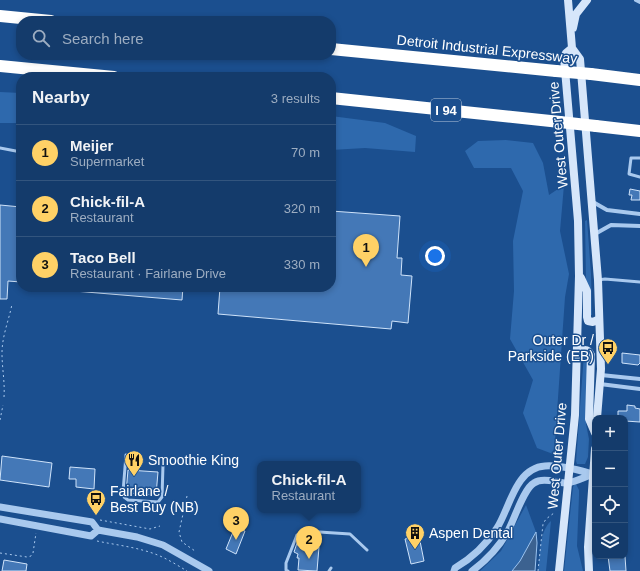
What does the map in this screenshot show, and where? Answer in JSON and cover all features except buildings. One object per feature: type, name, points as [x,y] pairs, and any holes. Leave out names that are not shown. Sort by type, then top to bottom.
[{"type":"highway","points":[[0,16],[16,18]]},
{"type":"highway","name":"Detroit Industrial Expressway","points":[[336,49],[640,80]]},
{"type":"highway","points":[[0,66],[62,72]]},
{"type":"highway","name":"I 94","points":[[336,99],[640,131]]},
{"type":"main road","points":[[568,0],[572,45]]},
{"type":"main road","points":[[572,45],[572,30],[576,14],[587,0]]},
{"type":"main road","name":"West Outer Drive","points":[[559,571],[575,415],[580,276],[578,222],[564,58],[572,45],[580,59],[598,280],[600,384],[597,415]]},
{"type":"main road","points":[[580,276],[587,291],[588,321],[593,322],[599,319]]},
{"type":"main road","points":[[577,353],[582,349],[585,349],[588,350],[590,355],[589,419],[592,426]]},
{"type":"main road","points":[[589,571],[588,547],[592,487]]},
{"type":"street","points":[[636,0],[640,2]]},
{"type":"street","points":[[592,202],[607,210],[640,214]]},
{"type":"street","points":[[594,234],[611,224],[640,226]]},
{"type":"street","points":[[600,374],[640,379]]},
{"type":"street","points":[[600,384],[640,389]]},
{"type":"street","points":[[454,571],[455,568],[466,562],[488,541],[497,528],[522,477],[527,473],[539,467],[545,466],[569,468],[592,474]]},
{"type":"street","points":[[472,571],[483,563],[498,547],[508,531],[530,486],[538,481],[568,483],[592,474]]},
{"type":"street","points":[[0,507],[92,522],[98,530],[150,540],[210,571]]},
{"type":"street","points":[[0,519],[91,536],[98,530]]},
{"type":"lane","points":[[0,148],[16,151]]},
{"type":"lane","points":[[640,158],[631,158],[629,174],[640,177]]},
{"type":"lane","points":[[598,280],[605,279],[640,282]]},
{"type":"lane","points":[[126,455],[123,492],[124,497],[128,500],[158,502],[162,497],[162,458]]},
{"type":"lane","points":[[288,571],[286,570],[286,563],[298,535],[304,531],[350,534],[367,550]]},
{"type":"path","points":[[4,397],[5,384],[2,354],[12,304]]},
{"type":"path","points":[[0,420],[3,405]]},
{"type":"path","points":[[187,496],[179,532],[182,542],[195,551]]},
{"type":"path","points":[[538,571],[543,524],[546,519],[554,513]]},
{"type":"path","points":[[0,554],[27,557],[31,556],[33,553],[36,530]]},
{"type":"path","points":[[95,541],[139,549],[156,554],[187,571]]},
{"type":"shaded area","points":[[0,92],[16,93],[16,123],[0,123]]},
{"type":"shaded area","points":[[336,117],[385,123],[416,136],[415,152],[365,148],[336,150]]},
{"type":"shaded area","points":[[506,140],[533,143],[543,163],[549,195],[564,185],[560,231],[569,274],[565,297],[553,454],[537,448],[523,413],[533,380],[510,339],[514,291],[513,241],[523,191],[511,168],[474,168],[465,151],[478,141]]},
{"type":"shaded area","points":[[587,220],[592,315],[589,315],[586,280],[585,221]]},
{"type":"shaded area","points":[[584,354],[588,356],[586,424],[589,439],[588,457],[585,464],[577,464],[576,461]]},
{"type":"shaded area","points":[[576,484],[579,490],[577,546],[583,571],[564,571],[573,487]]},
{"type":"shaded area","points":[[526,505],[536,532],[520,561],[512,571],[480,571],[501,551]]},
{"type":"shaded area","points":[[551,521],[546,571],[538,571],[542,538],[547,525]]},
{"type":"shaded area","points":[[536,532],[537,543],[535,571],[512,571],[520,561]]},
{"type":"place","name":"Meijer","points":[[366,267]]},
{"type":"place","name":"Outer Dr / Parkside (EB)","points":[[608,365]]},
{"type":"place","name":"Smoothie King","points":[[134,477]]},
{"type":"place","name":"Fairlane / Best Buy (NB)","points":[[96,516]]},
{"type":"place","name":"Taco Bell","points":[[236,540]]},
{"type":"place","name":"Aspen Dental","points":[[415,550]]},
{"type":"place","name":"Chick-fil-A","points":[[309,559]]}]
